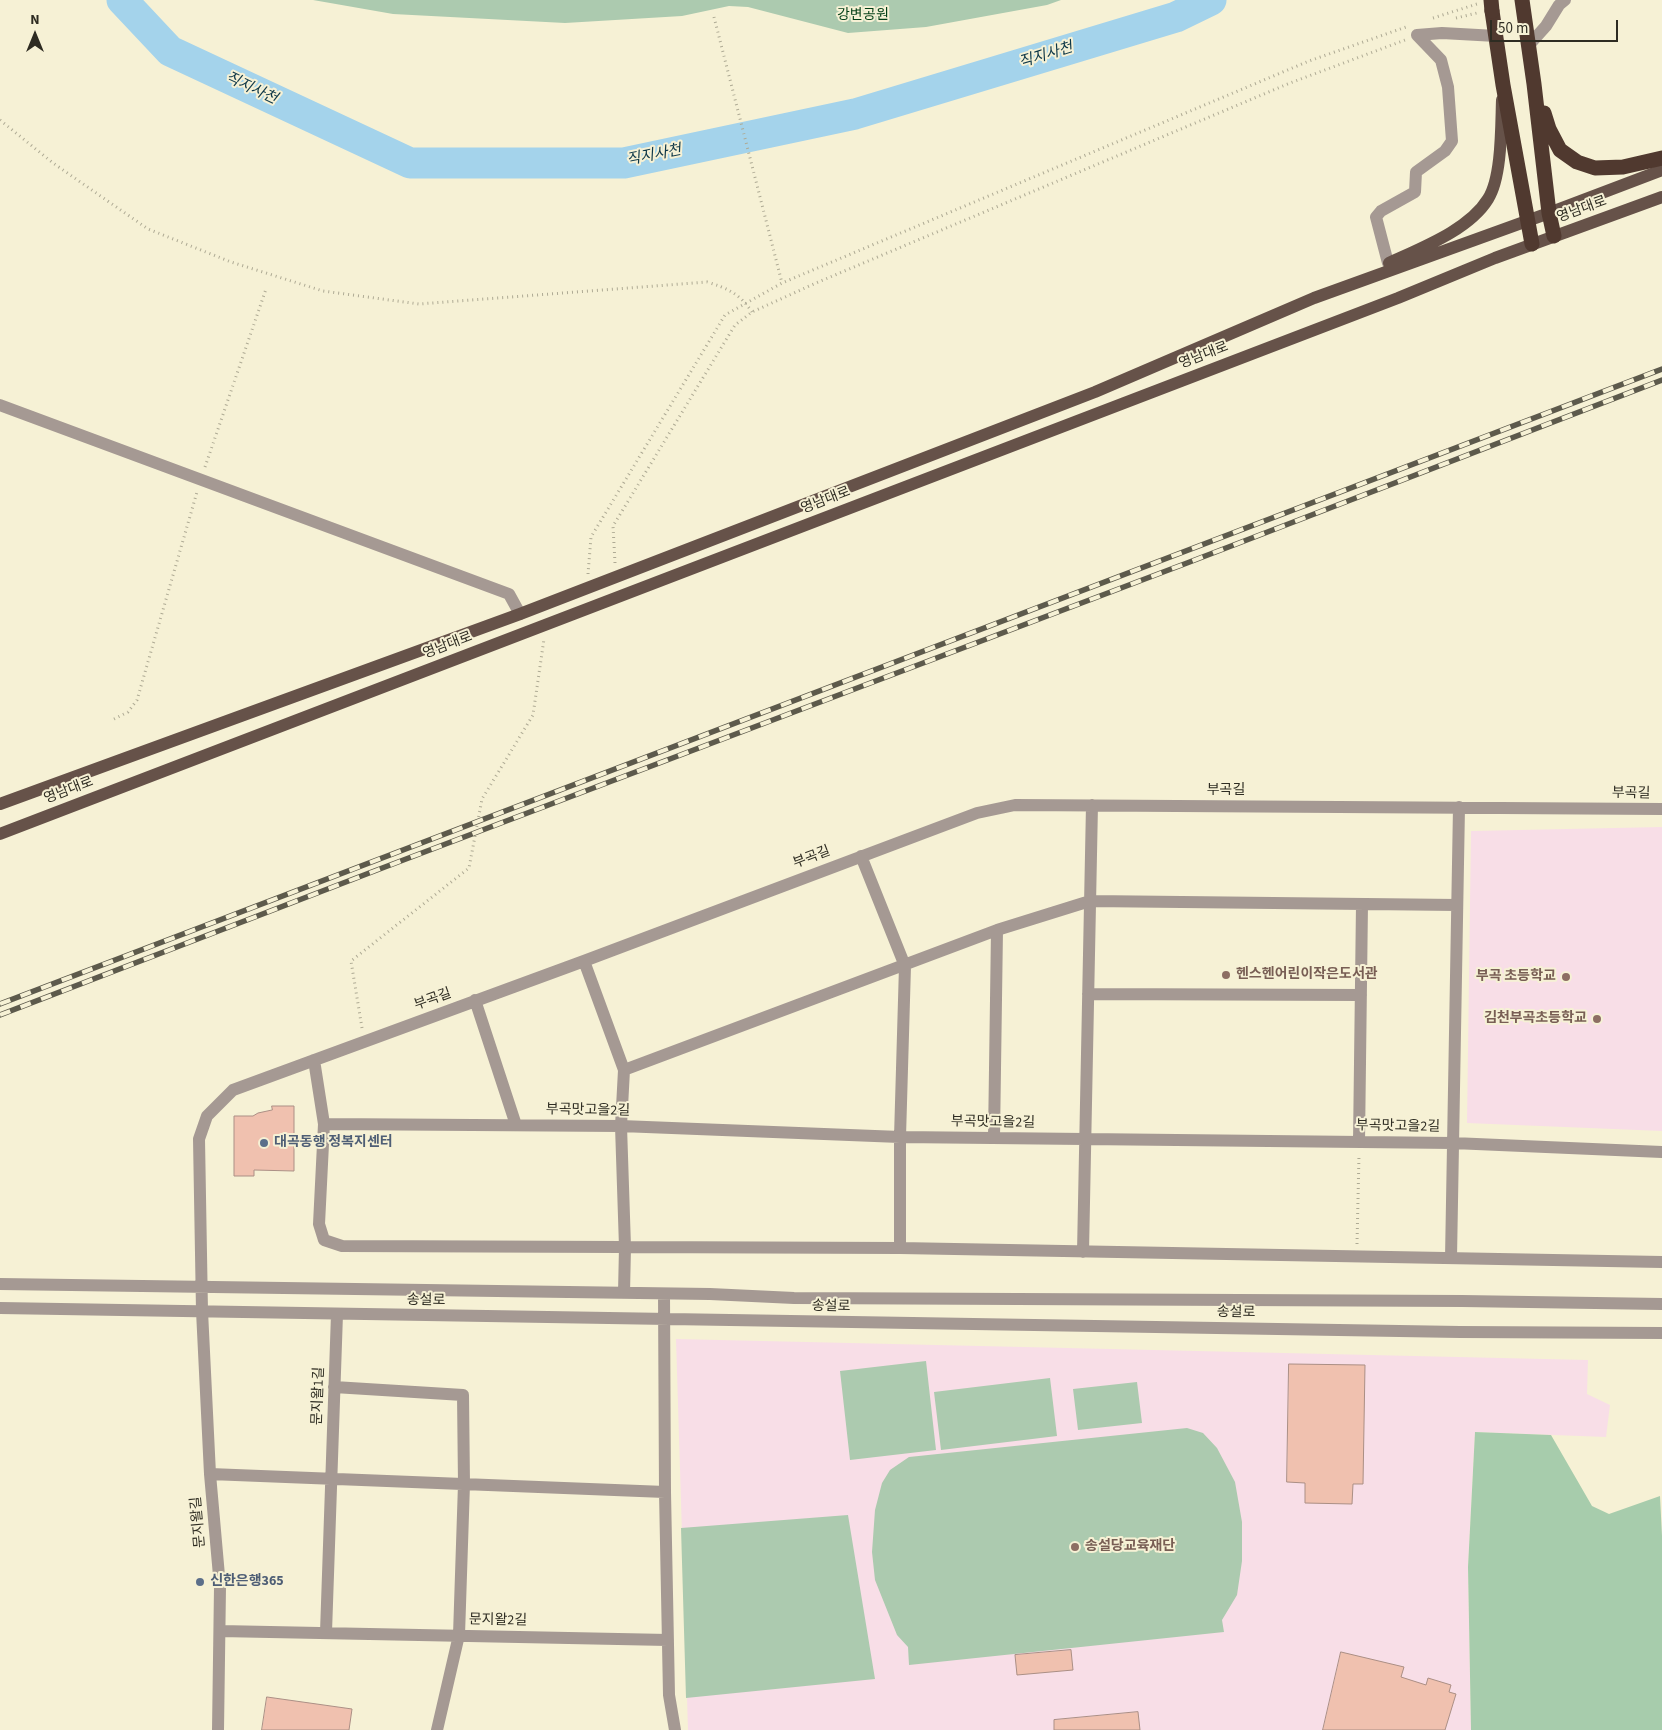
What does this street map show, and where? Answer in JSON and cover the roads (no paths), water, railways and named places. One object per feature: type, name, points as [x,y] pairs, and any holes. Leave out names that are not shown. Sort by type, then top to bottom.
[{"type":"highway","points":[[1522,0],[1549,213],[1554,236]]},
{"type":"highway","points":[[1487,6],[1496,36],[1532,244]]},
{"type":"highway","points":[[1534,84],[1549,129],[1560,150],[1576,162],[1595,168],[1622,167],[1662,158]]},
{"type":"main road","points":[[1314,298],[1440,239],[1476,215],[1489,198],[1496,175],[1500,148],[1503,85]]},
{"type":"main road","name":"영남대로","points":[[0,804],[520,614],[1095,392],[1314,298],[1662,170]]},
{"type":"main road","name":"영남대로","points":[[0,834],[1388,302],[1532,244],[1662,196]]},
{"type":"street","points":[[1528,45],[1546,26],[1559,5],[1565,0]]},
{"type":"street","points":[[1388,263],[1376,217],[1380,211],[1416,192],[1416,172],[1445,151],[1452,141],[1448,87],[1441,60],[1414,30],[1496,36]]},
{"type":"street","points":[[0,405],[509,594],[520,614]]},
{"type":"street","name":"부곡길","points":[[202,1310],[199,1139],[207,1116],[233,1090],[584,961],[977,812],[1015,805],[1662,809]]},
{"type":"street","points":[[1083,1252],[1092,805]]},
{"type":"street","points":[[1451,1258],[1459,808]]},
{"type":"street","points":[[861,856],[905,966],[900,1137],[900,1248]]},
{"type":"street","points":[[624,1070],[997,930],[1090,901],[1457,905]]},
{"type":"street","points":[[1359,1142],[1362,904]]},
{"type":"street","points":[[994,1138],[997,930]]},
{"type":"street","points":[[584,961],[624,1070],[622,1126],[625,1247],[624,1293]]},
{"type":"street","points":[[1088,994],[1361,995]]},
{"type":"street","points":[[475,1000],[516,1125]]},
{"type":"street","points":[[314,1060],[324,1124],[319,1224],[324,1240],[342,1246],[900,1248],[1662,1262]]},
{"type":"street","name":"부곡맛고을2길","points":[[324,1124],[622,1126],[900,1137],[1453,1143],[1662,1152]]},
{"type":"street","name":"송설로","points":[[0,1284],[624,1293],[794,1298],[1462,1301],[1662,1304]]},
{"type":"street","points":[[664,1294],[669,1695],[676,1730]]},
{"type":"street","name":"송설로","points":[[0,1308],[1469,1332],[1662,1332]]},
{"type":"street","name":"문지왈길","points":[[202,1310],[210,1474],[220,1587],[218,1730]]},
{"type":"street","name":"문지왈1길","points":[[330,1479],[336,1314]]},
{"type":"street","points":[[334,1387],[463,1395],[464,1484],[458,1635],[437,1730]]},
{"type":"street","points":[[210,1474],[665,1492]]},
{"type":"street","points":[[326,1632],[330,1479]]},
{"type":"street","name":"문지왈2길","points":[[220,1631],[668,1640]]},
{"type":"waterway","name":"직지사천","points":[[122,0],[170,51],[410,163],[624,163],[855,114],[1176,17],[1211,0]]},
{"type":"railway","points":[[0,1004],[1662,369]]},
{"type":"railway","points":[[0,1015],[1662,380]]},
{"type":"place","name":"헨스헨어린이작은도서관","points":[[1226,975]]},
{"type":"place","name":"부곡 초등학교","points":[[1566,977]]},
{"type":"place","name":"김천부곡초등학교","points":[[1597,1019]]},
{"type":"place","name":"대곡동행 정복지센터","points":[[264,1143]]},
{"type":"place","name":"송설당교육재단","points":[[1075,1547]]},
{"type":"place","name":"신한은행365","points":[[200,1582]]},
{"type":"park label","name":"강변공원","points":[[863,16]]}]
